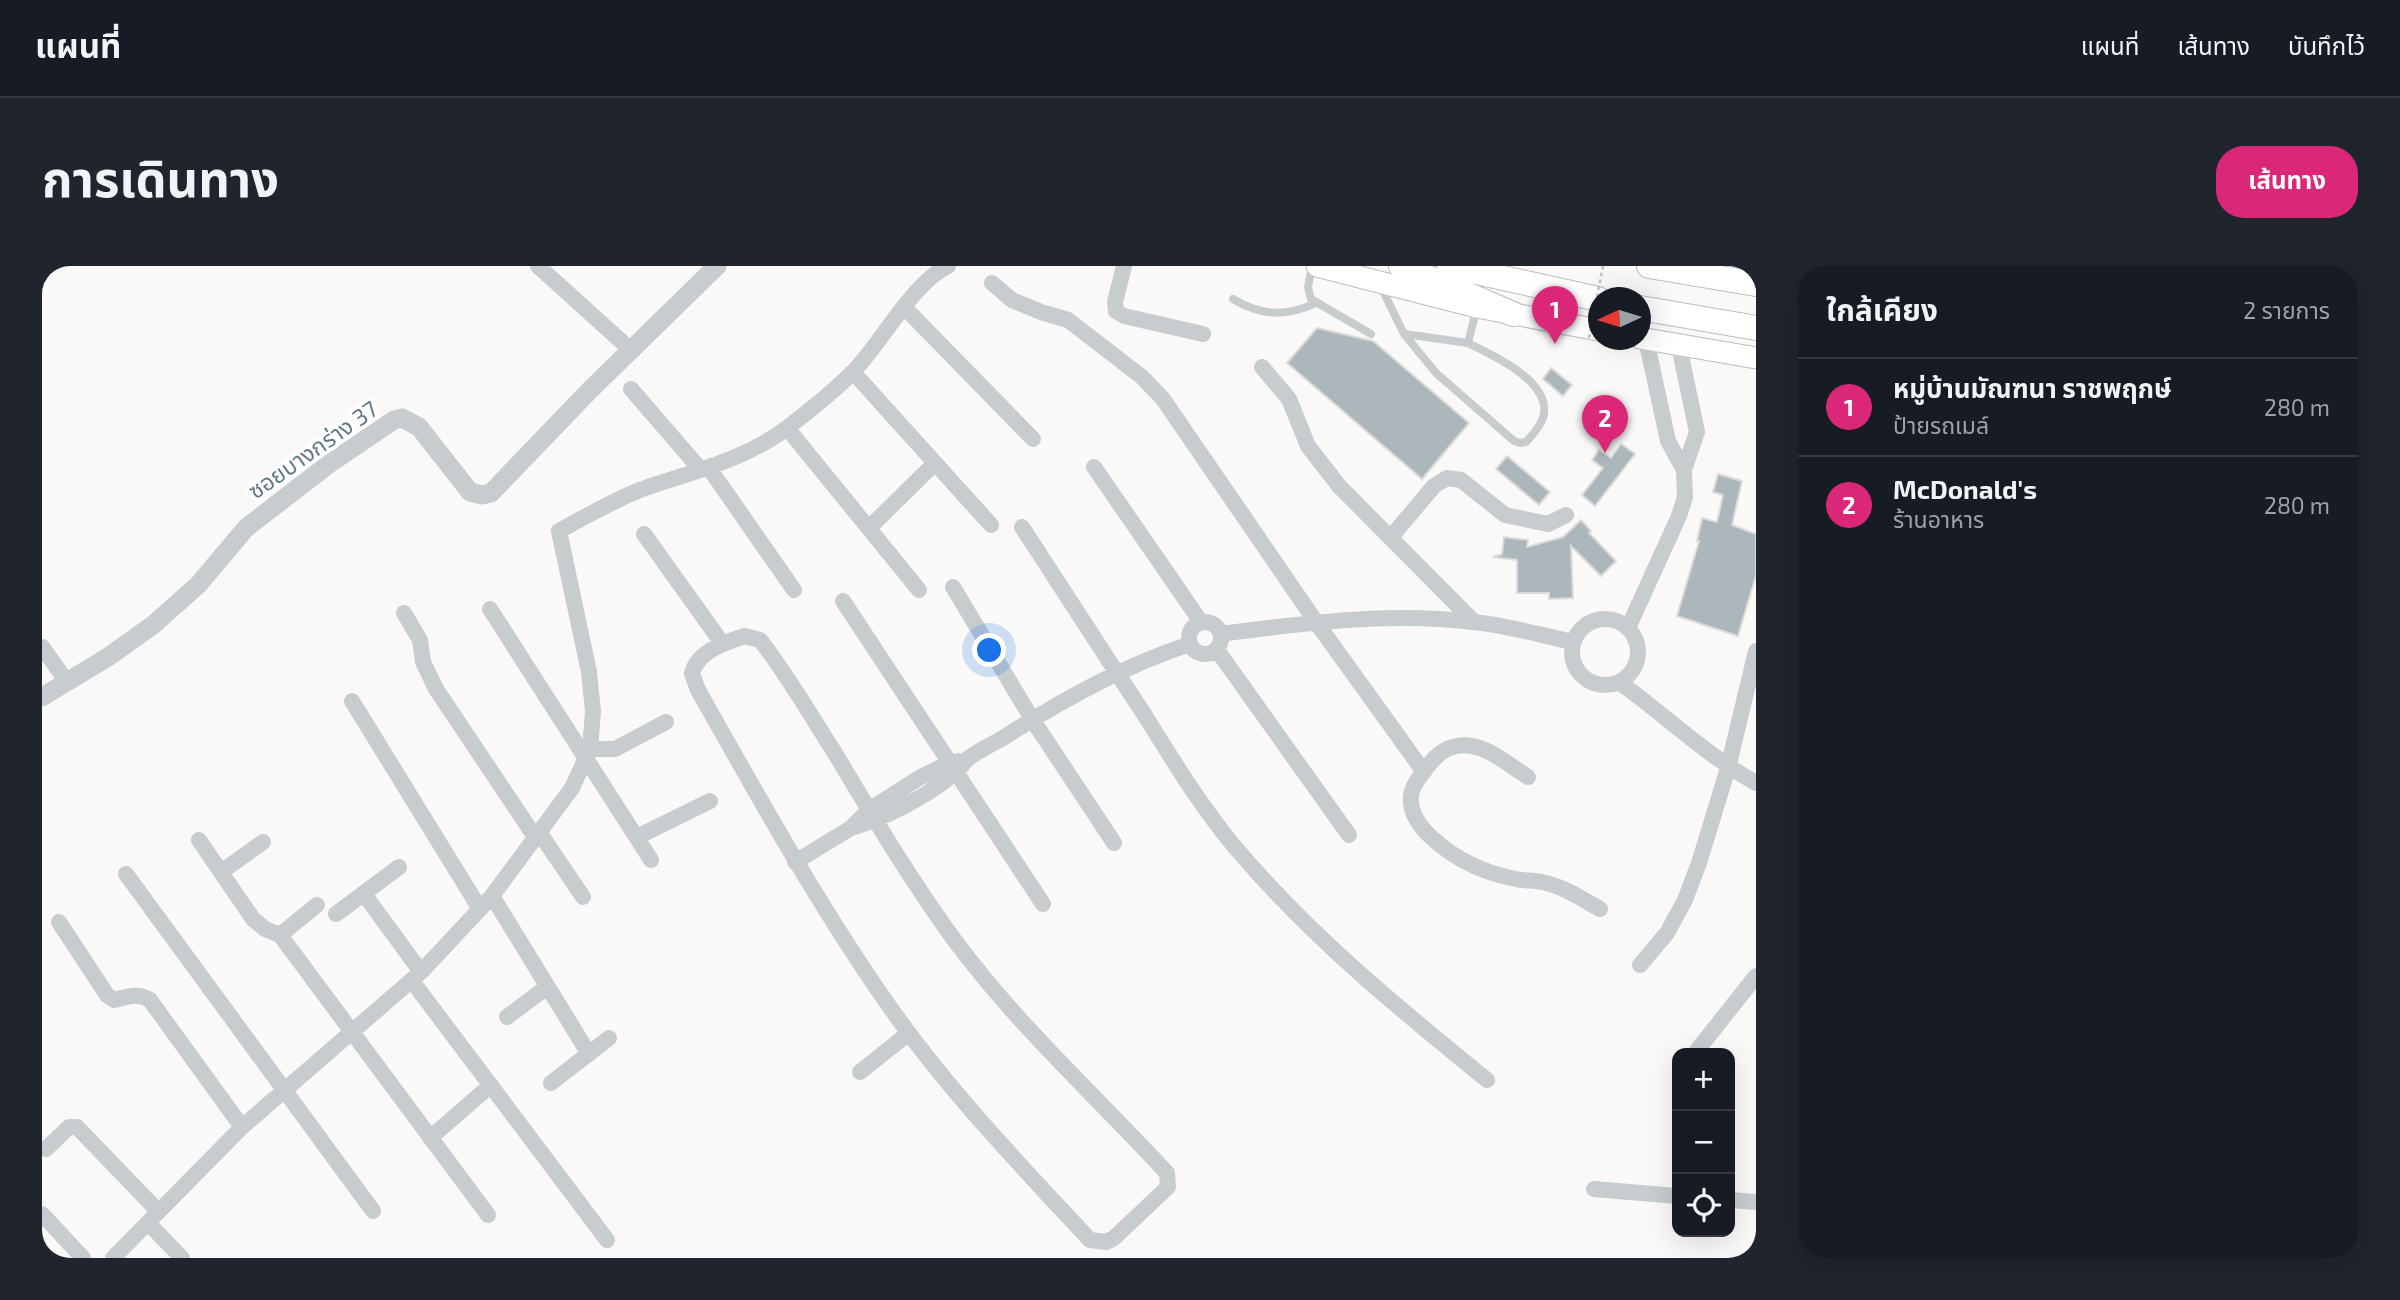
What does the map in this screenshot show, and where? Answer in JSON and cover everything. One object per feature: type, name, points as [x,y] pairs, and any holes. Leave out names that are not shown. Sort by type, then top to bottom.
[{"type":"main road","points":[[1314,266],[1588,333]]},
{"type":"main road","points":[[1401,266],[1513,314]]},
{"type":"main road","points":[[1449,266],[1588,297]]},
{"type":"main road","points":[[1649,266],[1756,285]]},
{"type":"main road","points":[[1651,310],[1756,328]]},
{"type":"main road","points":[[1651,341],[1756,358]]},
{"type":"street","points":[[538,266],[632,351]]},
{"type":"street","points":[[1124,266],[1115,302],[1116,311],[1124,316],[1203,334]]},
{"type":"street","points":[[113,1258],[242,1127],[417,976],[492,896],[572,788],[588,753],[593,711],[589,672],[559,531],[638,491],[705,469],[760,446],[787,428],[853,372],[904,307],[942,267]]},
{"type":"street","name":"ซอยบางกร่าง 37","points":[[42,697],[153,625],[198,585],[246,528],[329,464],[394,420],[402,418],[419,427],[470,492],[482,495],[491,493],[712,268]]},
{"type":"street","points":[[992,283],[1012,300],[1068,320],[1142,377],[1163,400],[1316,622],[1424,772]]},
{"type":"street","points":[[904,307],[1033,439]]},
{"type":"street","points":[[1628,628],[1679,516],[1685,497],[1685,470],[1697,432],[1679,346]]},
{"type":"street","points":[[1646,350],[1668,441],[1685,470]]},
{"type":"street","points":[[1262,367],[1289,399],[1308,446],[1339,486],[1474,622]]},
{"type":"street","points":[[853,372],[991,526]]},
{"type":"street","points":[[631,389],[705,469],[794,590]]},
{"type":"street","points":[[787,428],[919,590]]},
{"type":"street","points":[[869,528],[935,463]]},
{"type":"street","points":[[1094,467],[1201,622]]},
{"type":"street","points":[[1391,537],[1434,486],[1447,478],[1461,480],[1505,514],[1548,524],[1566,515]]},
{"type":"street","points":[[1022,527],[1182,774],[1218,824],[1277,895],[1325,944],[1373,987],[1487,1080]]},
{"type":"street","points":[[644,534],[722,643]]},
{"type":"street","points":[[953,587],[1032,719],[1114,843]]},
{"type":"street","points":[[843,601],[1043,904]]},
{"type":"street","points":[[490,609],[588,753],[651,860]]},
{"type":"street","points":[[404,613],[421,640],[423,662],[436,689],[583,897]]},
{"type":"street","points":[[1349,835],[1219,642],[1212,623],[1201,622],[1191,631],[1190,644],[1194,650],[1203,654],[1219,642],[1316,622],[1412,619],[1474,622],[1573,642]]},
{"type":"street","points":[[1613,619],[1628,628],[1635,638],[1638,649],[1635,666],[1629,675],[1619,682],[1604,685],[1593,683],[1583,677],[1574,665],[1573,642],[1585,625],[1595,620],[1613,619]]},
{"type":"street","points":[[745,636],[760,640],[791,682],[952,937],[999,997],[1167,1173],[1168,1187],[1114,1238],[1106,1242],[1090,1240],[949,1083],[887,1003],[795,862],[694,681],[693,667],[722,643],[745,636]]},
{"type":"street","points":[[795,862],[1032,719],[1116,672],[1152,656],[1190,644]]},
{"type":"street","points":[[42,647],[67,682]]},
{"type":"street","points":[[1640,965],[1667,933],[1685,900],[1699,863],[1728,768],[1756,651]]},
{"type":"street","points":[[1619,682],[1657,709],[1728,768],[1756,783]]},
{"type":"street","points":[[352,701],[480,909]]},
{"type":"street","points":[[588,753],[615,749],[666,722]]},
{"type":"street","points":[[1528,778],[1475,746],[1460,745],[1442,751],[1424,772],[1411,790],[1410,804],[1417,821],[1431,837],[1462,860],[1490,873],[1543,882],[1564,889],[1600,909]]},
{"type":"street","points":[[636,837],[710,801]]},
{"type":"street","points":[[199,840],[253,919],[265,929],[280,935],[488,1215]]},
{"type":"street","points":[[221,872],[263,842]]},
{"type":"street","points":[[336,915],[399,867]]},
{"type":"street","points":[[127,874],[373,1211]]},
{"type":"street","points":[[364,894],[492,1085],[607,1240]]},
{"type":"street","points":[[492,896],[589,1054]]},
{"type":"street","points":[[280,935],[317,905]]},
{"type":"street","points":[[59,922],[107,995],[114,1000],[143,995],[150,1000],[242,1127]]},
{"type":"street","points":[[1699,1048],[1756,976]]},
{"type":"street","points":[[507,1017],[547,986]]},
{"type":"street","points":[[860,1072],[909,1033]]},
{"type":"street","points":[[551,1083],[609,1038]]},
{"type":"street","points":[[430,1138],[492,1085]]},
{"type":"street","points":[[46,1149],[69,1127],[77,1127],[153,1217],[182,1258]]},
{"type":"street","points":[[1594,1189],[1672,1196]]},
{"type":"street","points":[[1735,1200],[1756,1202]]},
{"type":"street","points":[[42,1214],[83,1258]]},
{"type":"lane","points":[[1314,266],[1308,287],[1311,299],[1371,334]]},
{"type":"lane","points":[[1379,282],[1405,334],[1436,373],[1514,440],[1526,442],[1542,421],[1544,412],[1541,395],[1520,373],[1468,342],[1405,334]]},
{"type":"lane","points":[[1233,299],[1249,309],[1267,314],[1302,310],[1315,303]]},
{"type":"lane","points":[[1468,342],[1477,307]]},
{"type":"path","points":[[1601,287],[1604,266]]},
{"type":"building","points":[[1317,328],[1373,341],[1469,423],[1422,479],[1287,363]]},
{"type":"building","points":[[1551,368],[1572,385],[1563,396],[1543,379]]},
{"type":"building","points":[[1621,444],[1635,454],[1595,506],[1582,495],[1603,468],[1592,460],[1599,450],[1611,458]]},
{"type":"building","points":[[1507,456],[1550,492],[1539,505],[1496,469]]},
{"type":"building","points":[[1718,474],[1742,481],[1732,525],[1756,534],[1756,575],[1738,636],[1677,616],[1699,541],[1702,518],[1717,522],[1723,495],[1713,492]]},
{"type":"building","points":[[1581,520],[1591,531],[1589,533],[1616,561],[1601,576],[1571,546],[1573,598],[1549,599],[1549,593],[1517,593],[1517,560],[1493,557],[1502,554],[1504,537],[1528,540],[1527,547],[1563,537]]},
{"type":"place","name":"หมู่บ้านมัณฑนา ราชพฤกษ์","points":[[1555,344]]},
{"type":"place","name":"McDonald's","points":[[1605,453]]}]
